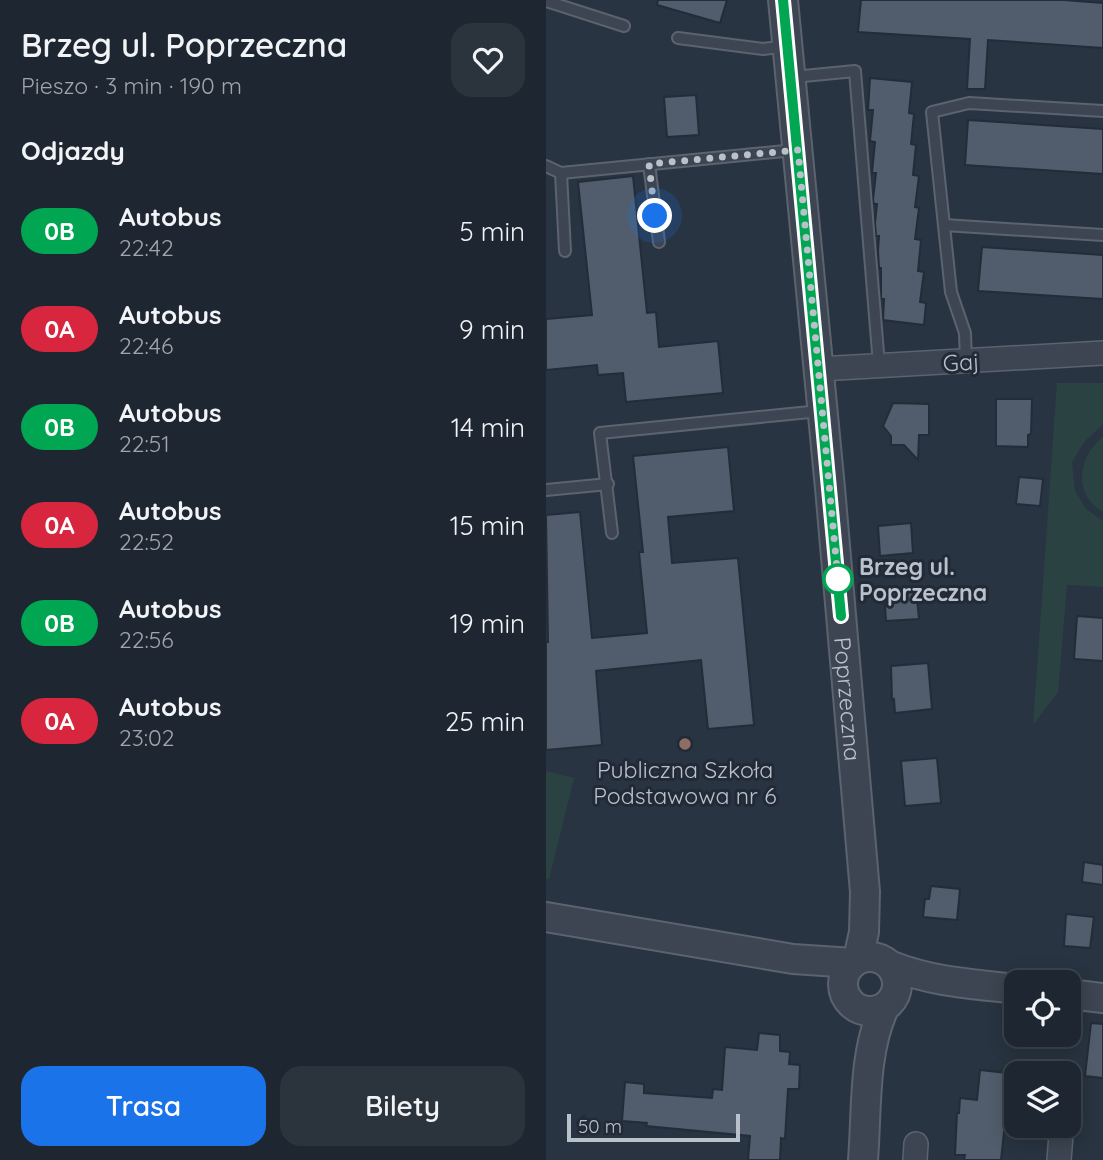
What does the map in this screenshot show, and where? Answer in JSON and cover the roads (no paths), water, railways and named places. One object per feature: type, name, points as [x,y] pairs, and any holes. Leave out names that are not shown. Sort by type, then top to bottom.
[{"type":"street","name":"Poprzeczna","points":[[783,0],[866,896],[865,966]]},
{"type":"street","name":"Gaj","points":[[819,369],[1103,353]]},
{"type":"street","points":[[546,916],[793,959],[865,966],[947,981],[1004,988]]},
{"type":"street","points":[[863,1160],[870,1060],[865,1027],[898,983],[865,966]]},
{"type":"street","points":[[865,966],[845,996],[879,1005],[907,988],[947,981]]},
{"type":"street","points":[[1081,995],[1103,998]]},
{"type":"street","points":[[1059,1160],[1061,1138]]},
{"type":"lane","points":[[546,1],[624,26]]},
{"type":"lane","points":[[678,38],[764,49],[787,46]]},
{"type":"lane","points":[[791,77],[855,71],[879,365]]},
{"type":"lane","points":[[966,362],[965,333],[951,292],[932,113],[969,103],[1103,111]]},
{"type":"lane","points":[[546,166],[561,173],[798,150]]},
{"type":"lane","points":[[649,164],[659,242]]},
{"type":"lane","points":[[561,173],[565,251]]},
{"type":"lane","points":[[944,225],[1103,235]]},
{"type":"lane","points":[[612,533],[600,433],[823,411]]},
{"type":"lane","points":[[546,490],[608,484]]},
{"type":"place","name":"Brzeg ul. Poprzeczna","points":[[838,579]]},
{"type":"place","name":"Publiczna Szkoła Podstawowa nr 6","points":[[685,744]]}]
